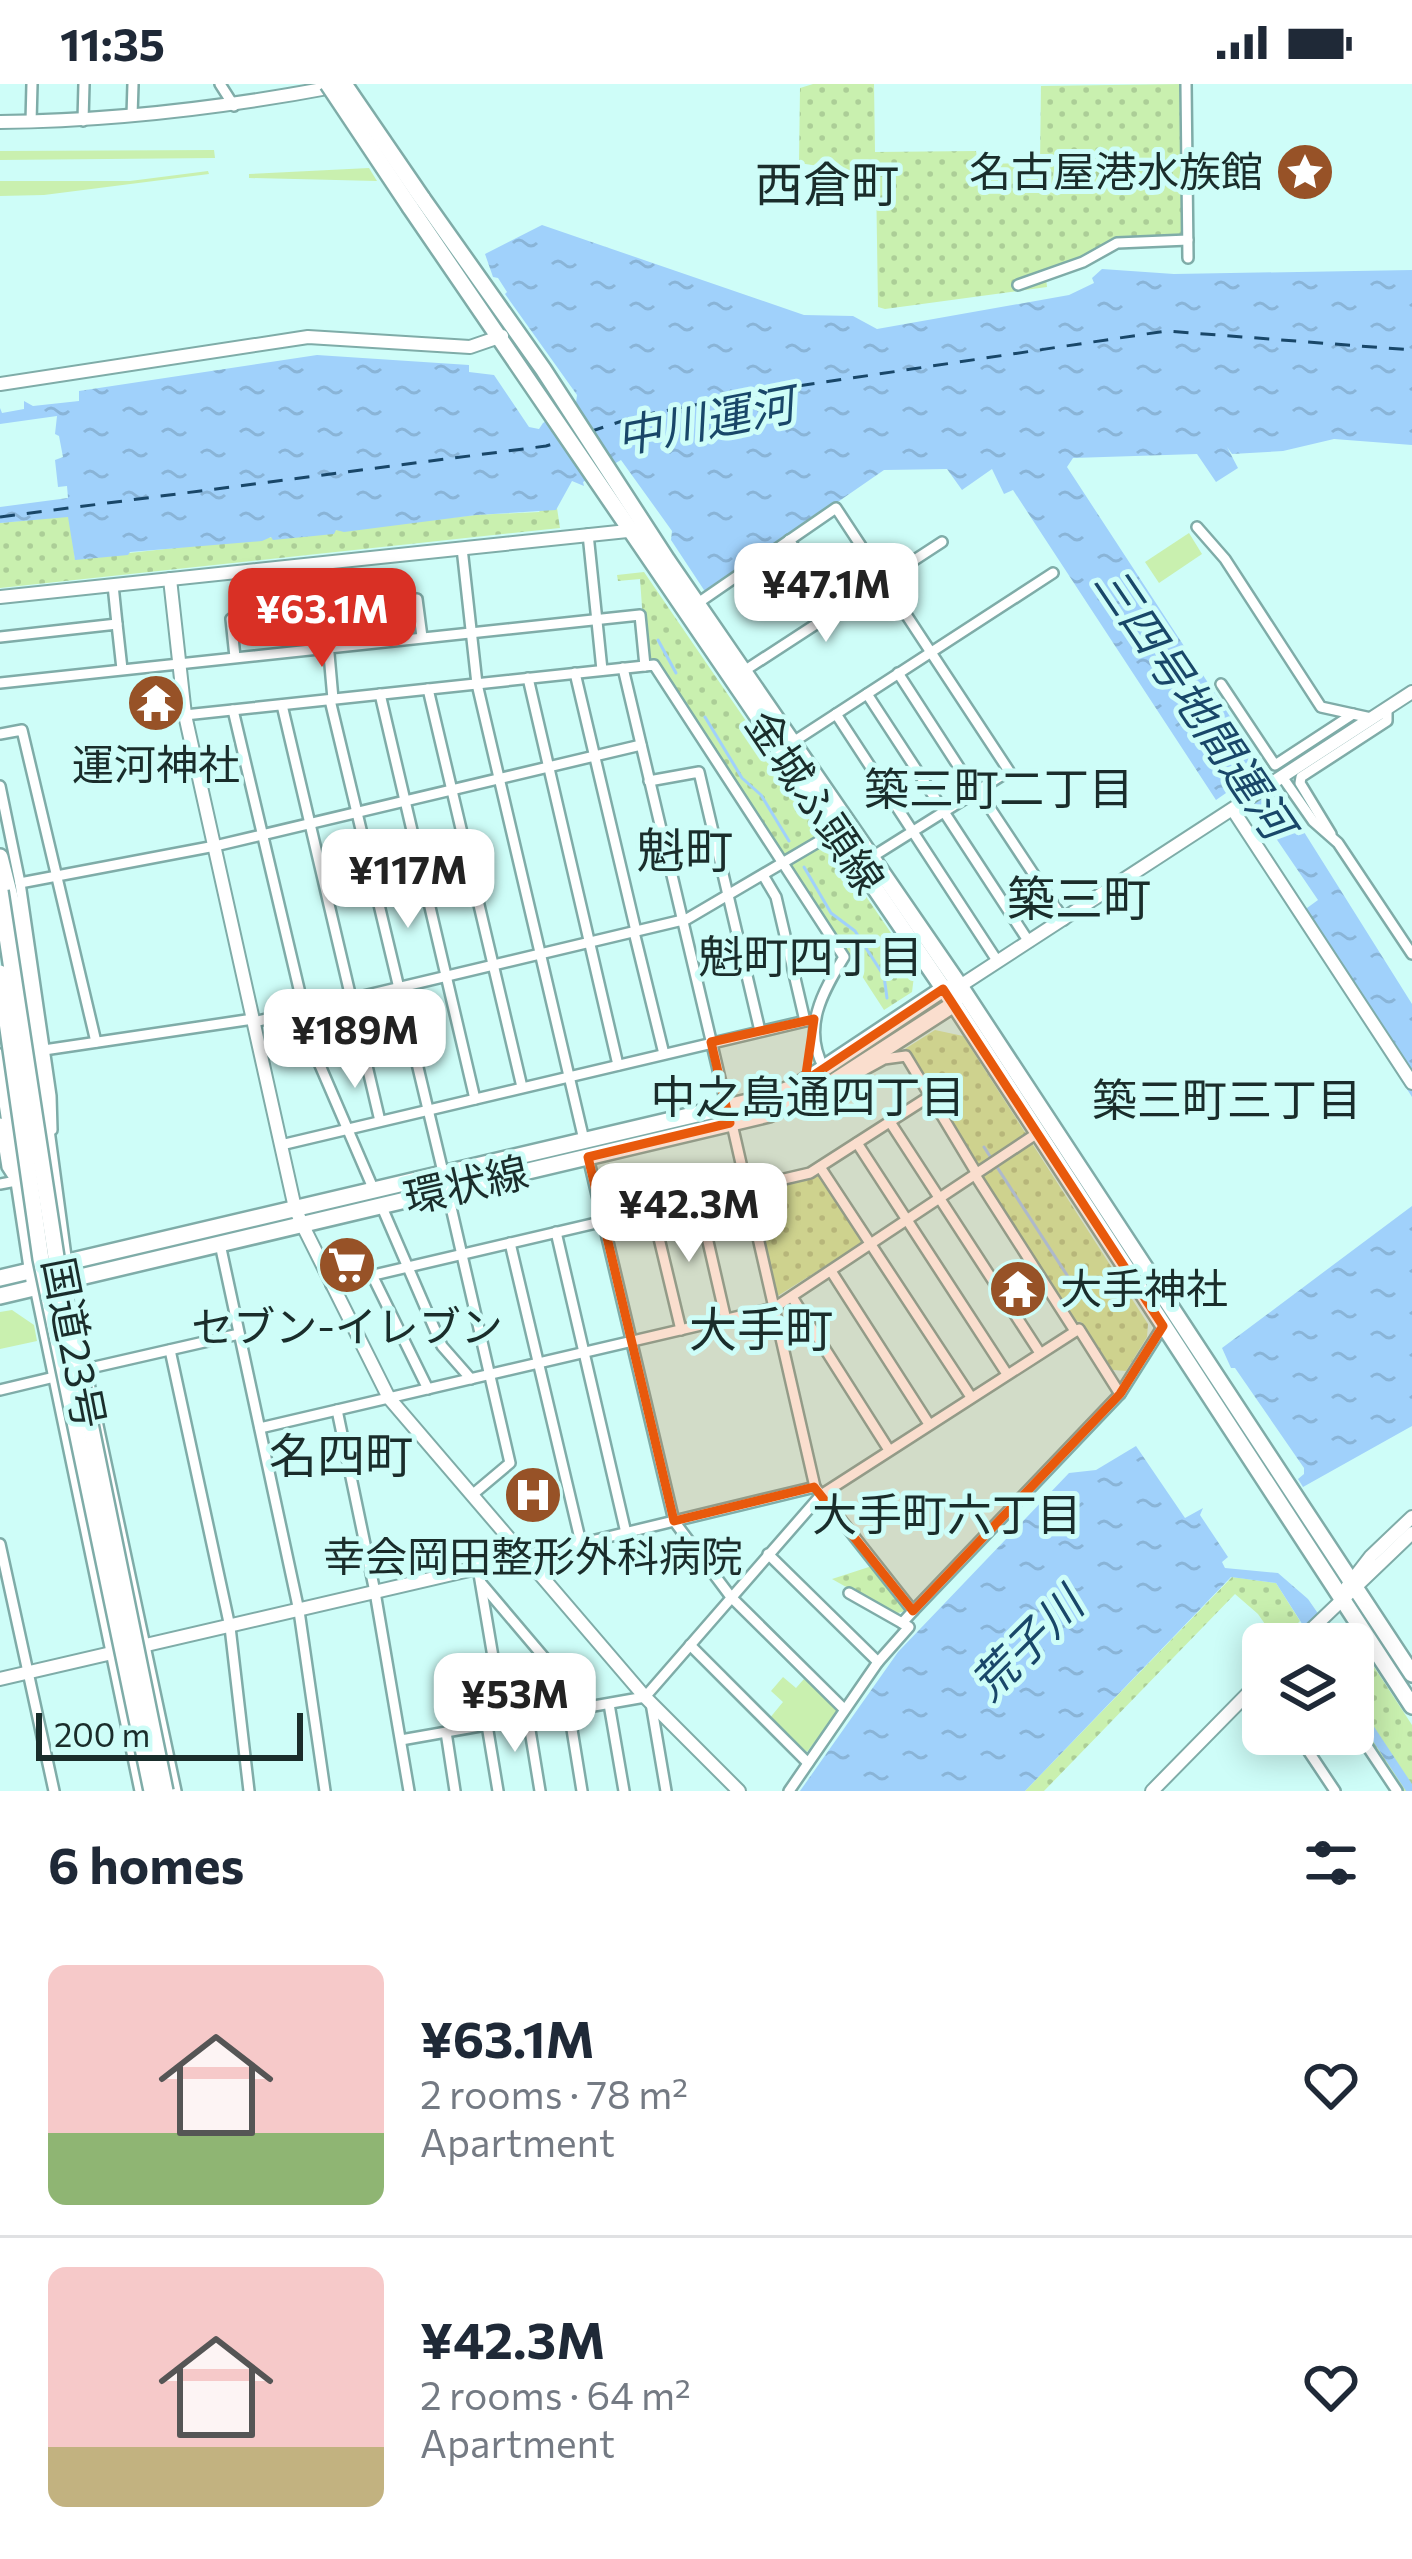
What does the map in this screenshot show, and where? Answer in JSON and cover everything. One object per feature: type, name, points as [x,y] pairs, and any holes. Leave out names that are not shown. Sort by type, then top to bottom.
[{"type":"main road","name":"金城ふ頭線","points":[[328,84],[535,373],[835,832],[952,988]]},
{"type":"main road","name":"金城ふ頭線","points":[[345,84],[416,203]]},
{"type":"main road","name":"金城ふ頭線","points":[[638,530],[698,603],[872,857],[1044,1128],[1412,1674]]},
{"type":"main road","points":[[0,857],[20,936],[66,1270]]},
{"type":"main road","name":"国道23号","points":[[0,892],[56,1257],[165,1791]]},
{"type":"main road","name":"国道23号","points":[[0,973],[41,1259],[152,1791]]},
{"type":"main road","points":[[952,988],[954,1004]]},
{"type":"main road","name":"環状線","points":[[66,1270],[220,1244],[373,1189],[445,1181],[729,1115],[786,1108],[952,988]]},
{"type":"main road","name":"金城ふ頭線","points":[[954,1004],[1044,1128],[1163,1326],[1412,1706]]},
{"type":"main road","name":"環状線","points":[[825,1077],[954,1004]]},
{"type":"main road","points":[[0,1057],[8,1182],[32,1280]]},
{"type":"main road","name":"環状線","points":[[0,1296],[66,1270],[298,1216],[381,1205],[445,1181]]},
{"type":"main road","name":"環状線","points":[[0,1278],[32,1280]]},
{"type":"street","points":[[32,84],[32,122]]},
{"type":"street","points":[[83,121],[84,84]]},
{"type":"street","points":[[132,116],[133,84]]},
{"type":"street","points":[[220,84],[234,106]]},
{"type":"street","points":[[265,84],[274,98]]},
{"type":"street","points":[[0,122],[83,121],[234,106],[345,84]]},
{"type":"street","points":[[1186,84],[1188,258]]},
{"type":"street","points":[[1018,285],[1083,262],[1117,242],[1188,240]]},
{"type":"street","points":[[0,384],[308,337],[470,347],[506,333]]},
{"type":"street","points":[[698,603],[836,508],[1009,771],[872,857]]},
{"type":"street","points":[[1197,527],[1225,559],[1322,707],[1372,718]]},
{"type":"street","points":[[0,598],[638,530]]},
{"type":"street","points":[[588,534],[602,670]]},
{"type":"street","points":[[789,541],[838,610]]},
{"type":"street","points":[[744,671],[942,542]]},
{"type":"street","points":[[462,548],[477,684],[674,1521],[731,1597],[844,1709]]},
{"type":"street","points":[[793,742],[1053,572]]},
{"type":"street","points":[[170,579],[184,715],[298,1216],[389,1398],[648,1700],[739,1791]]},
{"type":"street","points":[[113,585],[122,669]]},
{"type":"street","points":[[236,657],[231,619],[417,599],[422,637]]},
{"type":"street","points":[[325,609],[331,700],[510,1463],[472,1495]]},
{"type":"street","points":[[0,683],[640,615],[645,666]]},
{"type":"street","points":[[0,637],[117,623]]},
{"type":"street","points":[[184,715],[654,665],[844,957],[810,1020]]},
{"type":"street","points":[[623,668],[818,1491],[913,1611]]},
{"type":"street","points":[[575,673],[664,1054]]},
{"type":"street","points":[[898,673],[1064,920]]},
{"type":"street","points":[[528,678],[618,1065]]},
{"type":"street","points":[[1221,684],[1275,765],[1353,714]]},
{"type":"street","points":[[428,689],[522,1088]]},
{"type":"street","points":[[952,988],[1412,692]]},
{"type":"street","points":[[380,694],[475,1099]]},
{"type":"street","points":[[867,694],[1029,942]]},
{"type":"street","points":[[282,705],[380,1121]]},
{"type":"street","points":[[1387,709],[1387,721],[1301,777],[1300,783],[1412,954]]},
{"type":"street","points":[[233,710],[301,1011],[373,1189]]},
{"type":"street","points":[[836,714],[998,962]]},
{"type":"street","points":[[0,734],[22,730],[96,1042]]},
{"type":"street","points":[[20,883],[215,846],[641,745]]},
{"type":"street","points":[[650,781],[699,772],[716,760]]},
{"type":"street","points":[[699,772],[760,1031]]},
{"type":"street","points":[[1283,778],[1313,821],[1337,843]]},
{"type":"street","points":[[0,786],[20,883],[51,1096],[53,1171]]},
{"type":"street","points":[[1233,811],[1412,1082]]},
{"type":"street","points":[[44,1050],[254,1021],[682,920],[835,832]]},
{"type":"street","points":[[763,875],[776,897],[810,1020],[813,1048],[825,1077],[855,1078],[884,1059],[906,1056],[1075,1331]]},
{"type":"street","points":[[281,1144],[810,1020]]},
{"type":"street","points":[[332,1285],[810,1173],[930,1096]]},
{"type":"street","points":[[890,1122],[1040,1353]]},
{"type":"street","points":[[0,1123],[8,1182]]},
{"type":"street","points":[[260,1429],[774,1308],[1044,1128]]},
{"type":"street","points":[[857,1143],[1007,1374]]},
{"type":"street","points":[[820,1167],[971,1397]]},
{"type":"street","points":[[698,1198],[726,1320]]},
{"type":"street","points":[[381,1205],[442,1346],[471,1379]]},
{"type":"street","points":[[652,1209],[681,1330]]},
{"type":"street","points":[[556,1232],[626,1533]]},
{"type":"street","points":[[510,1243],[581,1544]]},
{"type":"street","points":[[220,1244],[299,1611],[325,1791]]},
{"type":"street","points":[[66,1270],[176,1791]]},
{"type":"street","points":[[830,1271],[929,1424]]},
{"type":"street","points":[[372,1275],[428,1389]]},
{"type":"street","points":[[32,1280],[140,1791]]},
{"type":"street","points":[[791,1297],[889,1450]]},
{"type":"street","points":[[902,1623],[1120,1394],[1163,1326]]},
{"type":"street","points":[[0,1679],[375,1592],[479,1575],[525,1557],[818,1491],[1078,1329],[1120,1394]]},
{"type":"street","points":[[86,1369],[239,1334]]},
{"type":"street","points":[[170,1350],[230,1627],[248,1791]]},
{"type":"street","points":[[0,1390],[54,1377]]},
{"type":"street","points":[[337,1410],[410,1791]]},
{"type":"street","points":[[401,1740],[648,1700],[818,1491]]},
{"type":"street","points":[[1317,1623],[1412,1517]]},
{"type":"street","points":[[1354,1584],[1412,1533]]},
{"type":"street","points":[[0,1544],[53,1791]]},
{"type":"street","points":[[769,1554],[878,1662]]},
{"type":"street","points":[[479,1575],[587,1708]]},
{"type":"street","points":[[479,1575],[504,1722]]},
{"type":"street","points":[[789,1791],[878,1662],[909,1627],[849,1593]]},
{"type":"street","points":[[690,1645],[808,1762]]},
{"type":"street","points":[[648,1700],[666,1791]]},
{"type":"street","points":[[1151,1791],[1242,1700]]},
{"type":"street","points":[[609,1704],[624,1791]]},
{"type":"street","points":[[569,1711],[582,1791]]},
{"type":"street","points":[[528,1718],[540,1791]]},
{"type":"street","points":[[487,1725],[498,1791]]},
{"type":"street","points":[[446,1732],[455,1791]]},
{"type":"street","points":[[1311,1755],[1335,1791]]},
{"type":"street","points":[[1373,1755],[1397,1791]]},
{"type":"highlighted area","points":[[943,989],[1163,1326],[1155,1343],[1120,1394],[913,1611],[814,1487],[674,1521],[588,1157],[730,1123],[711,1042],[814,1019],[805,1081]]},
{"type":"green space","points":[[874,84],[875,152],[976,151],[978,164],[1040,163],[1041,86],[1182,84],[1184,235],[1118,237],[1046,278],[1047,287],[878,307],[876,175],[799,163],[800,88]]},
{"type":"green space","points":[[214,150],[215,158],[0,160],[0,151]]},
{"type":"green space","points":[[369,168],[377,181],[249,178],[249,174]]},
{"type":"green space","points":[[208,171],[44,195],[0,196],[0,181],[130,181]]},
{"type":"green space","points":[[557,508],[560,528],[0,588],[0,523],[69,516],[75,559],[539,512]]},
{"type":"green space","points":[[1189,533],[1202,554],[1159,583],[1145,562]]},
{"type":"green space","points":[[644,572],[915,968],[912,992],[884,1010],[657,661],[646,662],[640,579],[618,581],[617,575]]},
{"type":"green space","points":[[935,1030],[963,1036],[1148,1324],[1147,1337],[1126,1371],[1113,1370],[1081,1322],[1072,1321],[984,1185],[909,1054],[900,1052]]},
{"type":"green space","points":[[820,1175],[862,1243],[776,1297],[752,1192]]},
{"type":"green space","points":[[12,1310],[34,1325],[37,1341],[0,1349],[0,1312]]},
{"type":"green space","points":[[872,1566],[906,1611],[894,1614],[832,1579]]},
{"type":"green space","points":[[1232,1577],[1276,1583],[1298,1623],[1264,1623],[1235,1594],[1044,1791],[1025,1791]]},
{"type":"green space","points":[[1374,1667],[1412,1725],[1412,1791],[1404,1791],[1374,1746]]},
{"type":"green space","points":[[783,1677],[796,1688],[804,1679],[839,1710],[807,1752],[769,1719],[783,1702],[771,1691]]},
{"type":"water","points":[[542,225],[804,315],[853,316],[877,329],[1069,295],[1094,283],[1092,278],[1102,269],[1174,274],[1412,270],[1412,445],[1334,439],[1283,451],[1232,454],[1227,447],[1238,468],[1216,482],[1197,454],[1073,458],[1067,467],[1412,1004],[1412,1097],[1296,916],[1318,900],[1239,784],[1216,800],[1013,490],[1004,494],[992,469],[962,490],[947,469],[884,470],[709,591],[621,460],[583,482],[584,486],[572,481],[556,510],[128,555],[75,560],[68,517],[0,523],[0,507],[68,498],[67,486],[58,487],[55,460],[63,457],[55,434],[57,416],[0,424],[0,408],[2,413],[24,409],[24,401],[33,406],[79,401],[79,391],[317,355],[469,365],[469,372],[494,375],[529,427],[539,429],[576,403],[577,395],[493,277],[485,254]]},
{"type":"water","points":[[1412,1206],[1412,1426],[1303,1487],[1298,1479],[1304,1468],[1231,1368],[1222,1348]]},
{"type":"water","name":"荒子川","points":[[1136,1446],[1185,1518],[1203,1508],[1200,1515],[1228,1557],[1222,1562],[1225,1568],[1278,1573],[1308,1599],[1325,1623],[1302,1623],[1276,1583],[1231,1577],[1025,1791],[800,1791],[898,1652],[1069,1473],[1096,1470]]},
{"type":"water","points":[[1374,1727],[1412,1784],[1412,1791],[1406,1791],[1374,1743]]},
{"type":"waterway","points":[[658,640],[676,673]]},
{"type":"waterway","points":[[705,717],[789,841]]},
{"type":"waterway","points":[[804,867],[831,913],[855,931],[884,976],[887,998]]},
{"type":"waterway","points":[[984,1147],[1074,1286]]},
{"type":"ferry route","points":[[589,432],[634,417],[765,391],[1166,331],[1412,350]]},
{"type":"ferry route","points":[[0,517],[563,441]]},
{"type":"place","name":"名古屋港水族館","points":[[1305,172]]},
{"type":"place","name":"運河神社","points":[[156,703]]},
{"type":"place","name":"セブン-イレブン","points":[[347,1265]]},
{"type":"place","name":"大手神社","points":[[1018,1289]]},
{"type":"place","name":"幸会岡田整形外科病院","points":[[533,1495]]},
{"type":"district","name":"西倉町","points":[[827,185]]},
{"type":"district","name":"築三町二丁目","points":[[999,789]]},
{"type":"district","name":"魁町","points":[[685,851]]},
{"type":"district","name":"築三町","points":[[1079,899]]},
{"type":"district","name":"魁町四丁目","points":[[811,957]]},
{"type":"district","name":"中之島通四丁目","points":[[808,1097]]},
{"type":"district","name":"築三町三丁目","points":[[1227,1100]]},
{"type":"district","name":"大手町","points":[[761,1330]]},
{"type":"district","name":"名四町","points":[[341,1456]]},
{"type":"district","name":"大手町六丁目","points":[[947,1515]]},
{"type":"water label","name":"中川運河","points":[[705,421]]},
{"type":"water label","name":"三四号地間運河","points":[[1194,703]]}]
